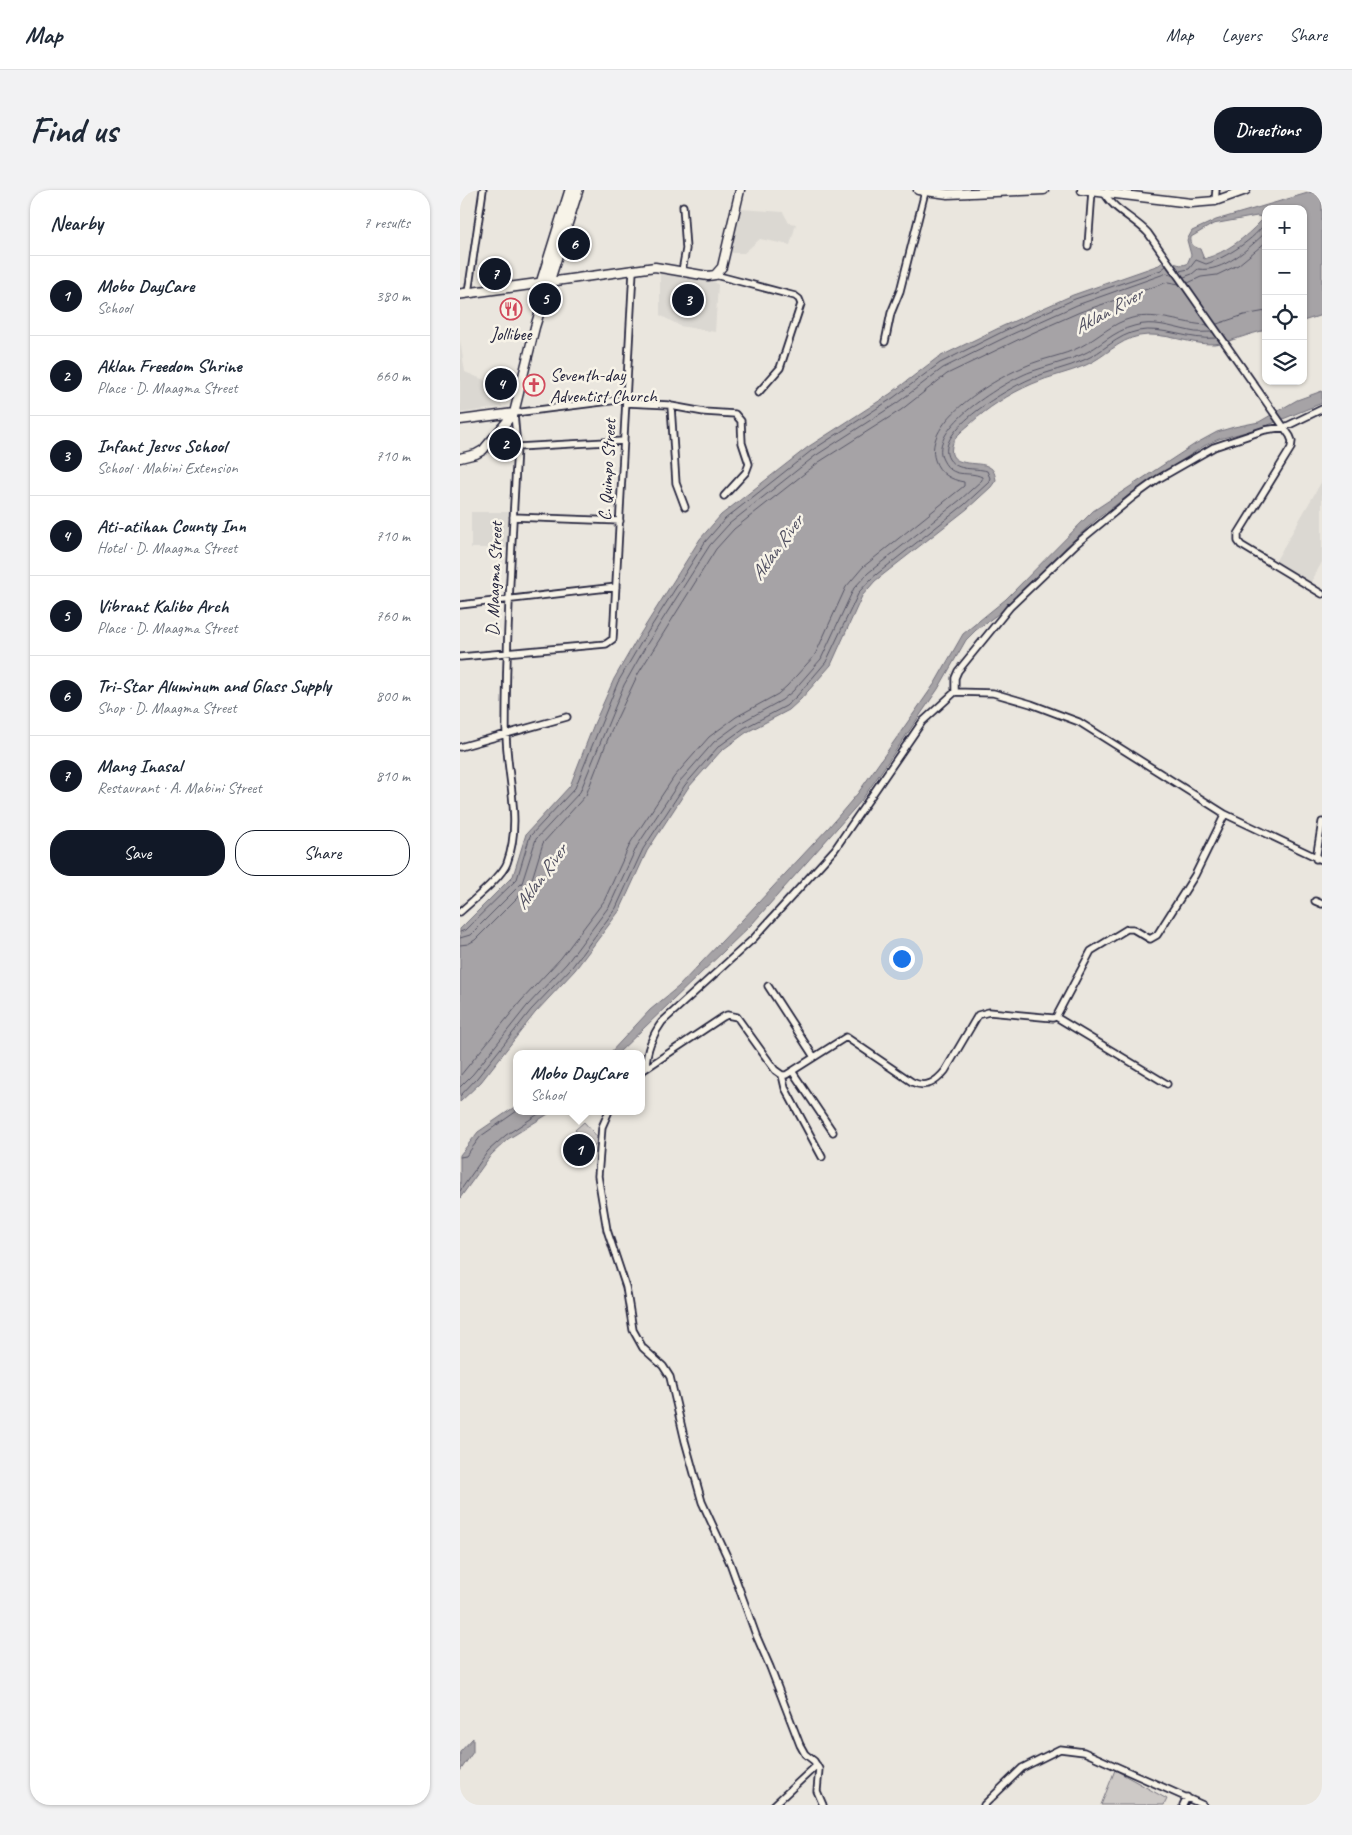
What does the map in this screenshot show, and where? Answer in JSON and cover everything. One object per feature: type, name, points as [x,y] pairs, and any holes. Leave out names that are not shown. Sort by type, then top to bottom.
[{"type":"main road","name":"D. Maagma Street","points":[[545,285],[570,190]]},
{"type":"main road","name":"D. Maagma Street","points":[[545,285],[578,190]]},
{"type":"main road","points":[[464,293],[545,285]]},
{"type":"street","points":[[464,293],[483,190]]},
{"type":"street","points":[[715,275],[722,267],[740,190]]},
{"type":"street","points":[[885,342],[891,313],[900,292],[922,191],[948,194],[999,190],[1044,190]]},
{"type":"street","points":[[1082,190],[1104,193],[1126,192],[1164,201],[1191,203],[1215,201],[1246,190]]},
{"type":"street","points":[[1215,201],[1216,190]]},
{"type":"street","points":[[1088,246],[1092,191]]},
{"type":"street","points":[[1104,193],[1111,204],[1140,224],[1148,233],[1284,426],[1292,441],[1291,448],[1238,534],[1238,540],[1241,545],[1322,594]]},
{"type":"street","points":[[682,271],[686,249],[683,206]]},
{"type":"street","points":[[545,285],[655,268],[708,276],[715,275],[795,296],[800,299],[801,304],[780,368],[758,393]]},
{"type":"street","name":"C. Quimpo Street","points":[[507,653],[603,645],[611,641],[613,636],[633,270]]},
{"type":"street","name":"D. Maagma Street","points":[[460,912],[504,870],[512,845],[513,796],[506,734],[507,653],[517,446],[514,413],[545,285]]},
{"type":"street","points":[[460,420],[626,401],[669,405],[704,412],[735,414],[739,416],[741,421],[742,443],[749,464],[746,472],[724,496]]},
{"type":"street","points":[[671,406],[676,482],[685,507]]},
{"type":"street","points":[[955,692],[955,678],[958,670],[1010,607],[1077,543],[1133,497],[1158,479],[1214,447],[1265,430],[1284,426],[1322,410]]},
{"type":"street","points":[[460,458],[483,450],[514,413]]},
{"type":"street","points":[[517,446],[624,441]]},
{"type":"street","points":[[513,517],[620,521]]},
{"type":"street","points":[[460,605],[616,587]]},
{"type":"street","points":[[460,657],[507,653]]},
{"type":"street","points":[[645,1063],[657,1029],[662,1022],[754,938],[835,849],[922,722],[955,692],[993,693],[1031,704],[1079,722],[1225,814],[1319,859],[1322,822]]},
{"type":"street","points":[[460,747],[567,717]]},
{"type":"street","points":[[1056,1017],[1094,948],[1129,928],[1150,939],[1158,935],[1195,875],[1225,814]]},
{"type":"street","points":[[1315,901],[1322,904]]},
{"type":"street","points":[[768,986],[814,1057]]},
{"type":"street","points":[[782,1075],[786,1075],[843,1038],[848,1037],[912,1082],[919,1086],[926,1085],[940,1077],[945,1071],[978,1015],[988,1012],[1056,1017],[1167,1084]]},
{"type":"street","points":[[645,1068],[723,1017],[731,1015],[737,1017],[775,1070],[782,1075],[785,1088],[822,1157]]},
{"type":"street","points":[[792,1071],[834,1132]]},
{"type":"street","points":[[607,1115],[602,1126],[598,1176],[607,1230],[626,1287],[633,1330],[643,1348],[667,1371],[672,1383],[674,1398],[702,1502],[730,1563],[756,1635],[800,1745],[805,1754],[817,1765],[819,1772],[817,1790],[822,1805]]},
{"type":"street","points":[[984,1805],[1022,1768],[1060,1750],[1084,1752],[1203,1805]]},
{"type":"street","points":[[774,1805],[817,1765]]},
{"type":"street","points":[[1183,1805],[1187,1797]]},
{"type":"shaded area","points":[[740,209],[783,212],[789,223],[796,224],[790,245],[760,239],[744,253],[731,253]]},
{"type":"shaded area","points":[[660,272],[715,282],[718,285],[715,332],[680,326],[660,315]]},
{"type":"shaded area","points":[[460,340],[465,372],[496,387],[502,407],[460,413]]},
{"type":"shaded area","points":[[508,426],[511,430],[512,452],[489,453],[488,451],[505,427]]},
{"type":"shaded area","points":[[1322,481],[1322,562],[1310,584],[1275,562]]},
{"type":"shaded area","points":[[471,512],[508,512],[508,548],[471,548]]},
{"type":"shaded area","points":[[584,1122],[600,1140],[591,1148],[575,1130]]},
{"type":"shaded area","points":[[1115,1770],[1167,1799],[1164,1805],[1101,1805]]},
{"type":"water","points":[[1318,190],[1322,190],[1322,315],[1307,320],[1307,205],[1267,205]]},
{"type":"water","name":"Aklan River","points":[[1262,206],[1262,331],[1214,344],[1158,335],[1131,338],[1086,365],[1039,381],[1015,392],[991,407],[961,432],[952,446],[954,458],[959,461],[991,468],[996,480],[991,487],[967,509],[875,581],[862,596],[831,665],[801,699],[789,710],[747,732],[721,751],[688,788],[647,851],[620,910],[575,970],[535,1013],[481,1082],[460,1102],[460,929],[513,876],[526,834],[570,786],[614,679],[700,539],[721,515],[808,447],[890,394],[937,358],[1073,295],[1166,261],[1183,265],[1187,264],[1191,255],[1187,240],[1192,231],[1216,220]],"holes":[[[1257,216],[1261,217],[1261,221],[1242,239],[1204,259],[1200,249],[1191,242],[1191,237],[1213,224]]]},
{"type":"water","points":[[1322,391],[1322,403],[1261,428],[1219,439],[1204,446],[1129,495],[1097,519],[1066,547],[1009,606],[976,630],[966,640],[938,689],[861,801],[752,924],[621,1050],[613,1050],[650,1010],[678,987],[743,919],[829,827],[858,793],[935,683],[963,634],[1006,599],[1093,511],[1195,444],[1217,432],[1259,422],[1297,400]]},
{"type":"water","points":[[513,1108],[513,1115],[547,1115],[508,1139],[491,1155],[460,1198],[460,1155],[478,1132]]},
{"type":"water","points":[[473,1738],[473,1752],[460,1771],[460,1752]]},
{"type":"place","name":"Tri-Star Aluminum and Glass Supply","points":[[574,244]]},
{"type":"place","name":"Mang Inasal","points":[[495,274]]},
{"type":"place","name":"Vibrant Kalibo Arch","points":[[545,299]]},
{"type":"place","name":"Infant Jesus School","points":[[688,300]]},
{"type":"place","name":"Jollibee","points":[[511,309]]},
{"type":"place","name":"Ati-atihan County Inn","points":[[501,384]]},
{"type":"place","name":"Seventh-day Adventist Church","points":[[534,385]]},
{"type":"place","name":"Aklan Freedom Shrine","points":[[505,444]]},
{"type":"place","name":"Mobo DayCare","points":[[579,1150]]}]
